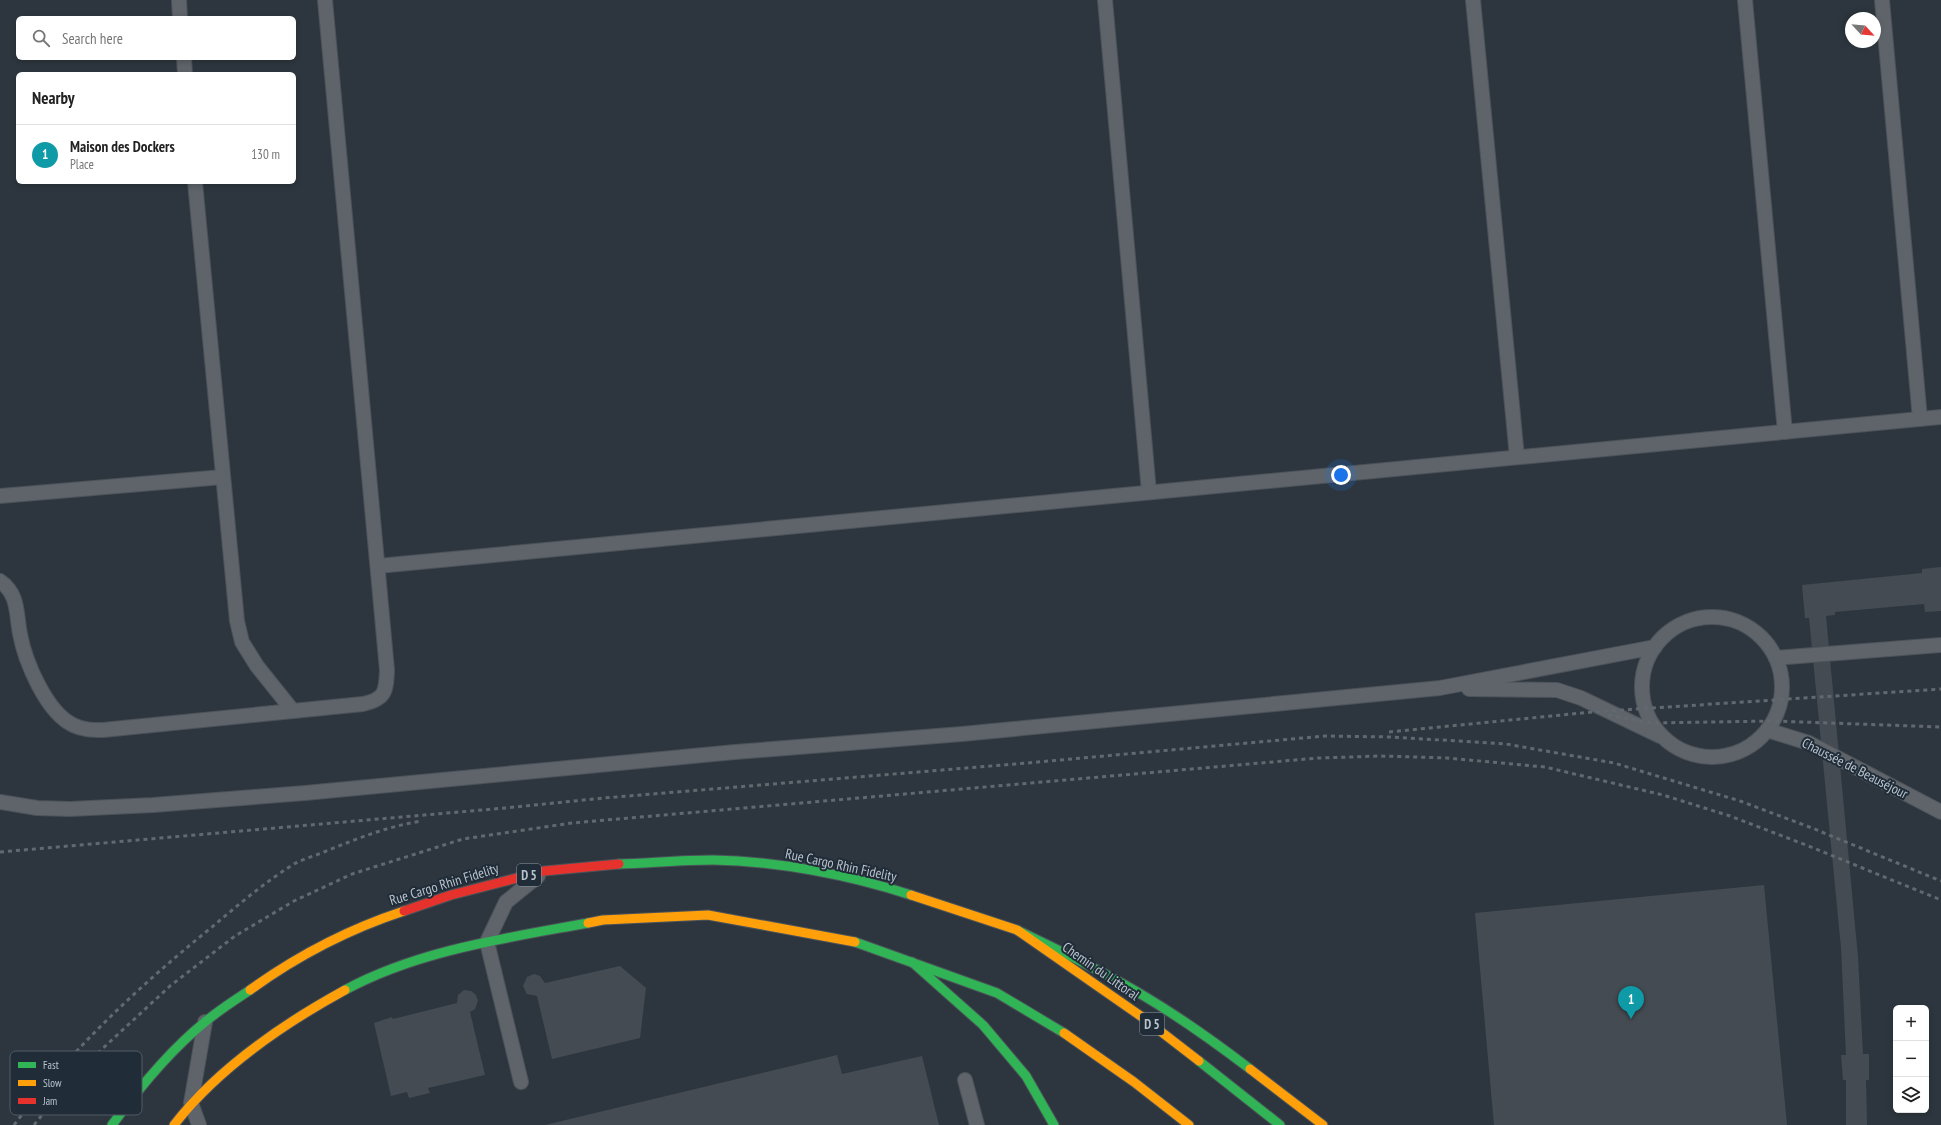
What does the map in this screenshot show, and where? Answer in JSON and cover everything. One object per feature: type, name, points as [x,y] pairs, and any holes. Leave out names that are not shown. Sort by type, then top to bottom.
[{"type":"main road","name":"Rue Cargo Rhin Fidelity","points":[[142,1085],[167,1058],[205,1022],[271,976],[319,947],[376,920],[451,895],[544,871],[618,864],[714,860],[796,866],[886,887],[1017,930]]},
{"type":"main road","points":[[174,1125],[191,1103],[230,1066],[316,1006],[362,981],[422,959],[487,942],[603,920],[708,915],[853,941],[997,993],[1072,1038],[1134,1082],[1189,1125]]},
{"type":"main road","name":"Chemin du Littoral","points":[[1017,930],[1142,1017],[1280,1125]]},
{"type":"main road","points":[[1017,930],[1102,972],[1162,1007],[1229,1054],[1323,1125]]},
{"type":"main road","points":[[912,962],[983,1025],[1026,1076],[1054,1125]]},
{"type":"main road","name":"Rue Cargo Rhin Fidelity","points":[[112,1125],[119,1115]]},
{"type":"lane","points":[[179,0],[180,16]]},
{"type":"lane","points":[[0,581],[10,591],[18,609],[20,633],[27,662],[43,694],[62,717],[71,725],[84,730],[103,730],[363,704],[377,700],[383,695],[386,685],[387,670],[325,0]]},
{"type":"lane","points":[[1105,0],[1149,492]]},
{"type":"lane","points":[[1473,0],[1517,457]]},
{"type":"lane","points":[[1746,0],[1784,432]]},
{"type":"lane","points":[[1882,0],[1920,419]]},
{"type":"lane","points":[[184,60],[185,72]]},
{"type":"lane","points":[[195,184],[233,596],[242,642],[257,666],[293,711]]},
{"type":"lane","points":[[378,566],[1941,417]]},
{"type":"lane","points":[[0,496],[223,477]]},
{"type":"lane","points":[[1440,688],[1557,690],[1582,698],[1661,736],[1681,750],[1704,757],[1728,756],[1750,746],[1767,730],[1773,721],[1780,700],[1781,679],[1776,658],[1764,641],[1748,627],[1729,619],[1708,617],[1688,622],[1669,632],[1655,647],[1645,666],[1641,688],[1645,709],[1661,736]]},
{"type":"lane","points":[[1776,658],[1941,644]]},
{"type":"lane","points":[[0,802],[36,808],[83,808],[152,805],[305,793],[735,752],[962,734],[1440,688],[1655,647]]},
{"type":"lane","name":"Chaussée de Beauséjour","points":[[1767,730],[1809,743],[1941,812]]},
{"type":"lane","points":[[521,1082],[487,942],[506,902],[544,871]]},
{"type":"lane","points":[[199,1125],[191,1103],[205,1022]]},
{"type":"lane","points":[[965,1080],[977,1125]]},
{"type":"building","points":[[1941,567],[1941,611],[1925,612],[1924,604],[1835,612],[1835,615],[1826,616],[1858,957],[1863,1054],[1869,1054],[1869,1080],[1866,1080],[1867,1125],[1846,1125],[1846,1080],[1843,1080],[1841,1055],[1846,1055],[1841,948],[1809,618],[1805,618],[1802,585],[1922,573],[1922,569]]},
{"type":"building","points":[[1764,885],[1787,1125],[1494,1125],[1475,913]]},
{"type":"building","points":[[620,966],[646,988],[640,1038],[552,1059],[537,996],[527,994],[523,986],[527,977],[534,974],[540,976],[545,983]]},
{"type":"building","points":[[464,990],[471,991],[476,995],[478,1001],[475,1009],[470,1012],[485,1075],[428,1088],[430,1093],[409,1098],[407,1092],[391,1096],[374,1023],[392,1017],[393,1019],[457,1003],[458,995]]},
{"type":"building","points":[[837,1055],[842,1074],[922,1056],[939,1125],[545,1125]]},
{"type":"railway","points":[[1389,732],[1592,712],[1941,689]]},
{"type":"railway","points":[[1608,715],[1652,723],[1773,721],[1941,727]]},
{"type":"railway","points":[[0,852],[1325,736],[1392,737],[1506,744],[1614,763],[1740,801],[1812,828],[1941,881]]},
{"type":"railway","points":[[100,1051],[170,986],[235,936],[294,901],[352,874],[463,839],[572,823],[1318,758],[1381,756],[1447,758],[1545,767],[1663,795],[1730,816],[1941,900]]},
{"type":"railway","points":[[77,1051],[158,972],[232,910],[283,871],[294,864],[348,842],[397,826],[422,821]]},
{"type":"railway","points":[[14,1125],[22,1115]]},
{"type":"railway","points":[[34,1125],[42,1115]]},
{"type":"traffic: fast","points":[[619,864],[690,860],[762,863],[838,875],[911,895]]},
{"type":"traffic: fast","points":[[345,990],[373,976],[433,955],[495,940],[588,923]]},
{"type":"traffic: fast","points":[[1017,930],[1129,987],[1198,1031],[1250,1069]]},
{"type":"traffic: fast","points":[[855,942],[997,993],[1064,1033]]},
{"type":"traffic: fast","points":[[912,962],[983,1025],[1026,1076],[1054,1125]]},
{"type":"traffic: fast","points":[[142,1086],[179,1045],[192,1033],[227,1005],[250,990]]},
{"type":"traffic: fast","points":[[1199,1061],[1280,1125]]},
{"type":"traffic: fast","points":[[112,1125],[120,1115]]},
{"type":"traffic: slow","points":[[911,895],[1017,930],[1142,1017],[1199,1061]]},
{"type":"traffic: slow","points":[[250,990],[286,966],[324,944],[363,926],[404,911]]},
{"type":"traffic: slow","points":[[588,923],[603,920],[708,915],[855,942]]},
{"type":"traffic: slow","points":[[174,1125],[210,1085],[252,1049],[298,1018],[345,990]]},
{"type":"traffic: slow","points":[[1064,1033],[1134,1082],[1189,1125]]},
{"type":"traffic: slow","points":[[1250,1069],[1323,1125]]},
{"type":"traffic: jam","points":[[404,911],[451,895],[544,871],[619,864]]},
{"type":"place","name":"Maison des Dockers","points":[[1631,1019]]}]
